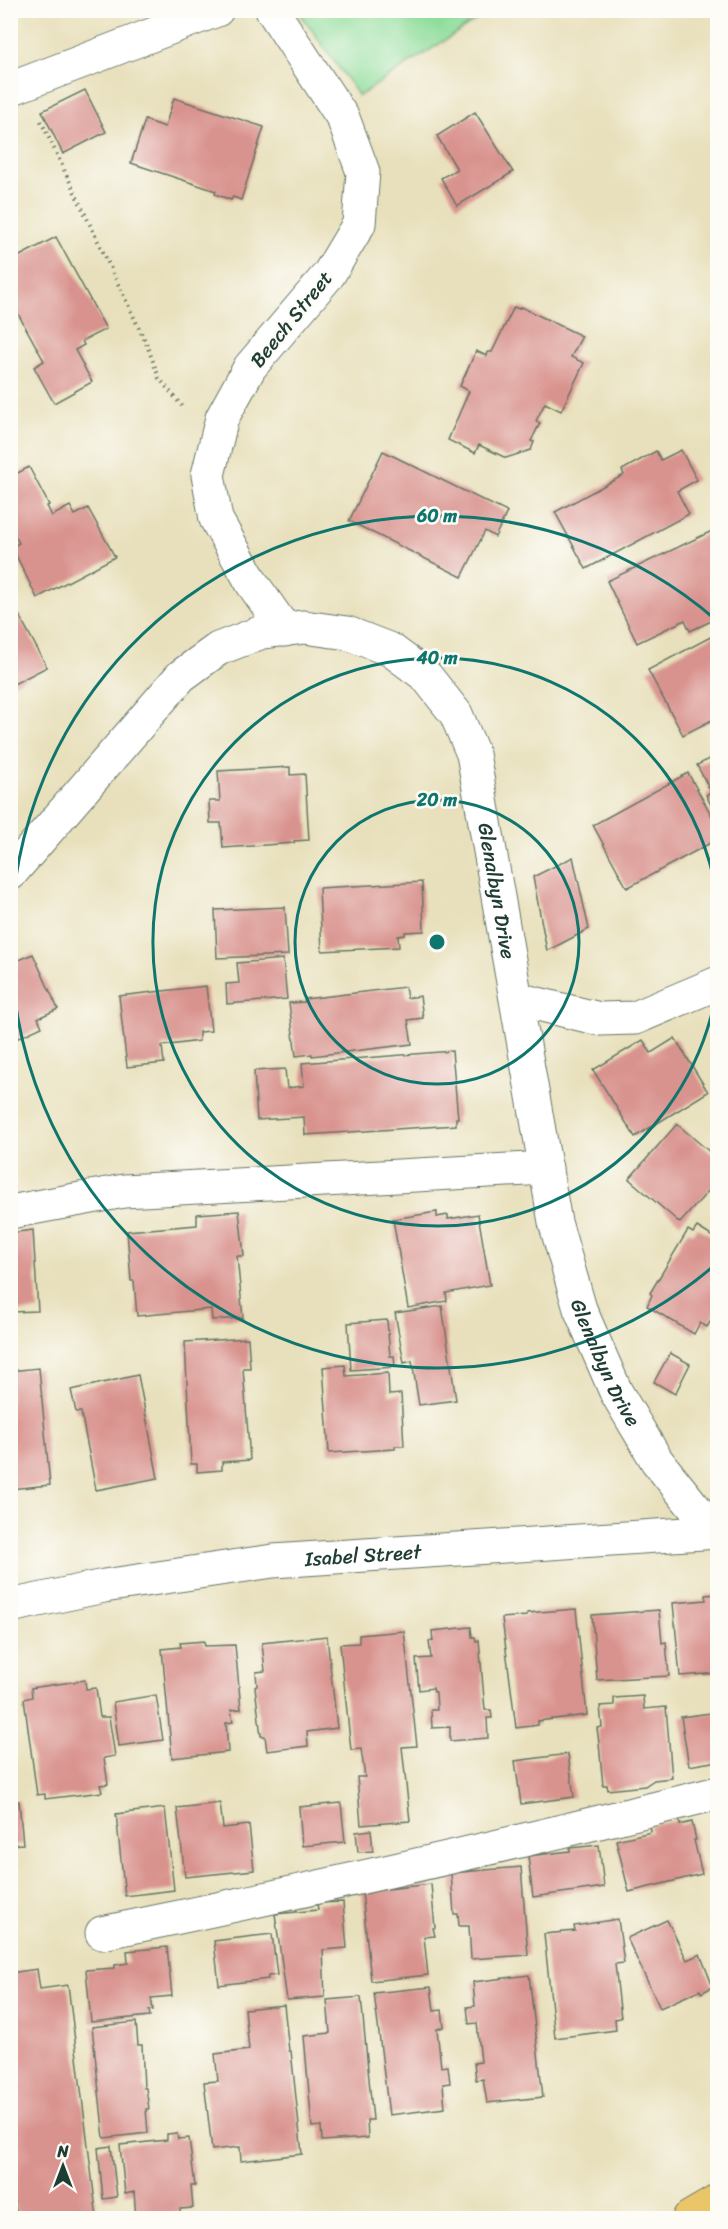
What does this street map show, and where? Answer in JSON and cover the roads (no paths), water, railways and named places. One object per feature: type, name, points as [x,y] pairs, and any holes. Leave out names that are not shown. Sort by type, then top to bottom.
[{"type":"main road","points":[[689,2218],[717,2201]]},
{"type":"street","points":[[17,86],[218,10]]},
{"type":"street","name":"Beech Street","points":[[273,10],[343,118],[363,172],[359,224],[329,274],[250,367],[222,418],[208,475],[216,519],[252,583],[285,630]]},
{"type":"street","name":"Glenalbyn Drive","points":[[10,874],[181,676],[218,649],[262,632],[304,627],[348,633],[382,646],[426,676],[456,714],[473,754],[555,1222],[580,1309],[616,1392],[657,1461],[716,1532]]},
{"type":"street","points":[[517,999],[600,1019],[635,1018],[717,983]]},
{"type":"street","points":[[10,1212],[124,1191],[546,1168]]},
{"type":"street","name":"Isabel Street","points":[[10,1606],[104,1586],[273,1561],[716,1532]]},
{"type":"street","points":[[102,1933],[246,1904],[611,1820],[717,1793]]}]
